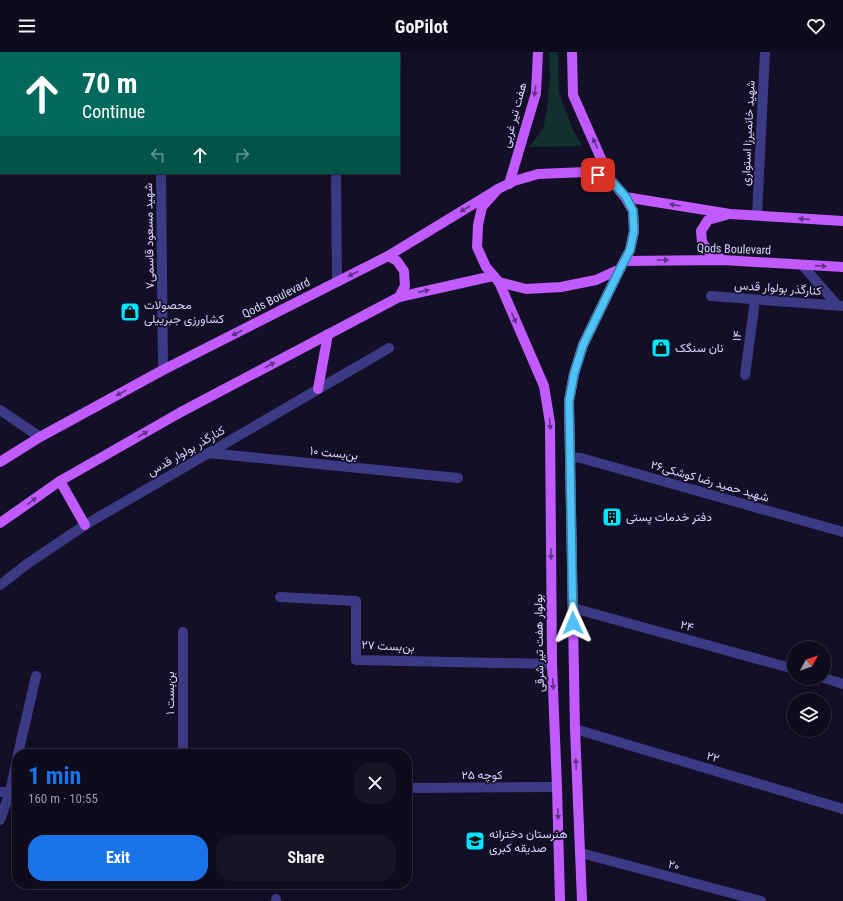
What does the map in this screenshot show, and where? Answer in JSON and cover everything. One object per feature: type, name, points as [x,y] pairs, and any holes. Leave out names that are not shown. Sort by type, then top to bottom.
[{"type":"main road","name":"هفت تیر غربی","points":[[509,184],[536,93],[538,52]]},
{"type":"main road","points":[[572,52],[573,95],[610,179],[626,197],[633,211],[634,231],[630,250],[583,345],[574,374],[569,401],[576,786],[581,853],[582,901]]},
{"type":"main road","points":[[496,279],[486,267],[477,247],[478,225],[482,207],[498,189],[514,181],[538,174],[586,172],[610,179]]},
{"type":"main road","name":"Qods Boulevard","points":[[0,462],[40,437],[163,370],[388,256],[498,189]]},
{"type":"main road","points":[[626,197],[730,214],[843,221]]},
{"type":"main road","points":[[723,260],[708,251],[702,242],[701,231],[708,220],[730,214]]},
{"type":"main road","points":[[388,256],[397,261],[404,271],[405,286],[398,297]]},
{"type":"main road","name":"Qods Boulevard","points":[[622,265],[723,260],[843,267]]},
{"type":"main road","points":[[0,524],[60,481],[181,412],[398,297],[496,279],[526,289],[561,287],[596,280],[622,265]]},
{"type":"main road","name":"بولوار هفت تیر شرقی","points":[[496,279],[544,386],[550,423],[552,664],[560,901]]},
{"type":"main road","points":[[318,389],[328,334]]},
{"type":"main road","points":[[60,481],[85,525]]},
{"type":"street","name":"شهید خانمیرزا استواری","points":[[757,215],[765,52]]},
{"type":"street","name":"شهید مسعود قاسمی۷","points":[[161,174],[163,370]]},
{"type":"street","points":[[336,174],[337,282]]},
{"type":"street","points":[[802,265],[841,306]]},
{"type":"street","name":"کنارگذر بولوار قدس","points":[[711,296],[841,306]]},
{"type":"street","name":"۱۴","points":[[745,375],[755,300]]},
{"type":"street","name":"کنارگذر بولوار قدس","points":[[0,585],[85,525],[389,348]]},
{"type":"street","points":[[0,410],[40,437]]},
{"type":"street","name":"بن‌بست ۱۰","points":[[208,453],[458,478]]},
{"type":"street","name":"شهید حمید رضا کوشکی۲۶","points":[[570,457],[581,458],[843,532]]},
{"type":"street","name":"بن‌بست ۲۷","points":[[280,597],[356,601],[356,660],[552,664]]},
{"type":"street","name":"۲۴","points":[[573,608],[787,667]]},
{"type":"street","name":"بن‌بست ۱","points":[[183,632],[183,749]]},
{"type":"street","points":[[19,749],[36,676]]},
{"type":"street","points":[[831,680],[843,684]]},
{"type":"street","name":"۲۲","points":[[575,729],[843,809]]},
{"type":"street","points":[[0,820],[12,780]]},
{"type":"street","name":"کوچه ۲۵","points":[[412,788],[557,788]]},
{"type":"street","name":"۲۰","points":[[581,853],[761,901]]},
{"type":"green space","points":[[549,52],[558,52],[559,93],[573,130],[582,146],[529,147],[543,129],[547,110],[550,77]]},
{"type":"place","name":"محصولات کشاورزی جبرییلی","points":[[130,312]]},
{"type":"place","name":"نان سنگک","points":[[661,348]]},
{"type":"place","name":"دفتر خدمات پستی","points":[[612,517]]},
{"type":"place","name":"هنرستان دخترانه صدیقه کبری","points":[[475,841]]},
{"type":"route","points":[[573,623],[569,401],[574,374],[583,345],[630,250],[634,231],[633,211],[626,197],[610,179],[598,175]]}]
